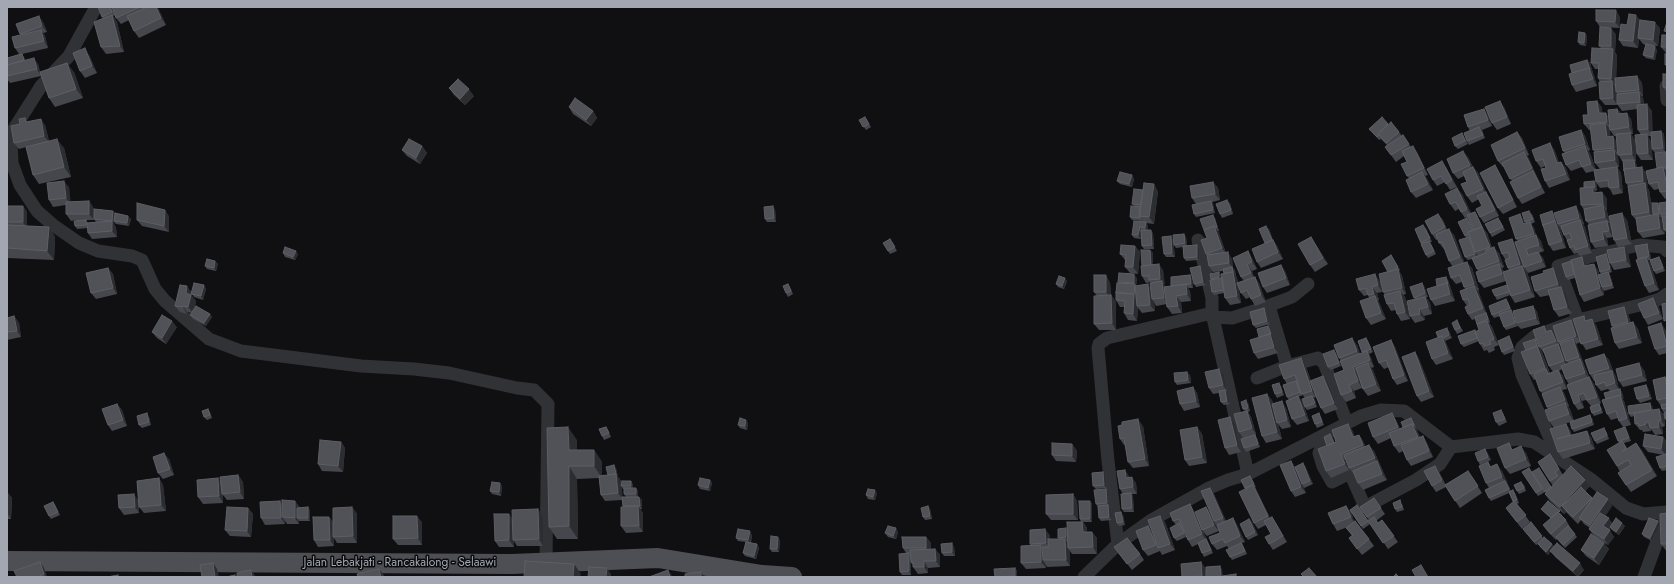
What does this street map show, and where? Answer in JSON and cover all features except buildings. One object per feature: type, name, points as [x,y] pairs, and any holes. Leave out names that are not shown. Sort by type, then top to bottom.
[{"type":"main road","name":"Jalan Lebakjati - Rancakalong - Selaawi","points":[[7,561],[419,570],[546,561],[658,558],[762,575],[792,577]]},
{"type":"street","points":[[96,7],[69,56],[41,86],[9,139],[14,170],[20,185],[36,211],[78,243],[98,251],[132,256],[142,260],[155,289],[165,301],[209,339],[248,352],[361,366],[414,369],[449,373],[517,388],[534,390],[548,404],[546,561]]},
{"type":"street","points":[[1666,86],[1667,100]]},
{"type":"street","points":[[1198,240],[1212,298],[1212,315],[1248,474]]},
{"type":"street","points":[[1578,320],[1558,266],[1639,245],[1663,247],[1667,251]]},
{"type":"street","points":[[1118,544],[1108,461],[1098,348],[1099,344],[1107,338],[1212,315],[1232,318],[1270,306],[1292,297],[1308,284]]},
{"type":"street","points":[[1559,459],[1522,375],[1518,358],[1522,347],[1535,336],[1578,320],[1644,304],[1660,299],[1667,294]]},
{"type":"street","points":[[1270,306],[1288,366]]},
{"type":"street","points":[[1257,378],[1288,366],[1318,358],[1324,363],[1347,424]]},
{"type":"street","points":[[1084,577],[1118,544],[1150,521],[1209,488],[1248,474],[1361,416],[1381,410],[1404,411],[1451,447],[1518,440],[1534,442],[1592,480],[1626,508],[1643,514],[1667,513],[1644,577]]},
{"type":"street","points":[[1320,438],[1322,446],[1319,453],[1323,466],[1332,482],[1350,473],[1365,507],[1416,480],[1440,464],[1451,447]]}]
